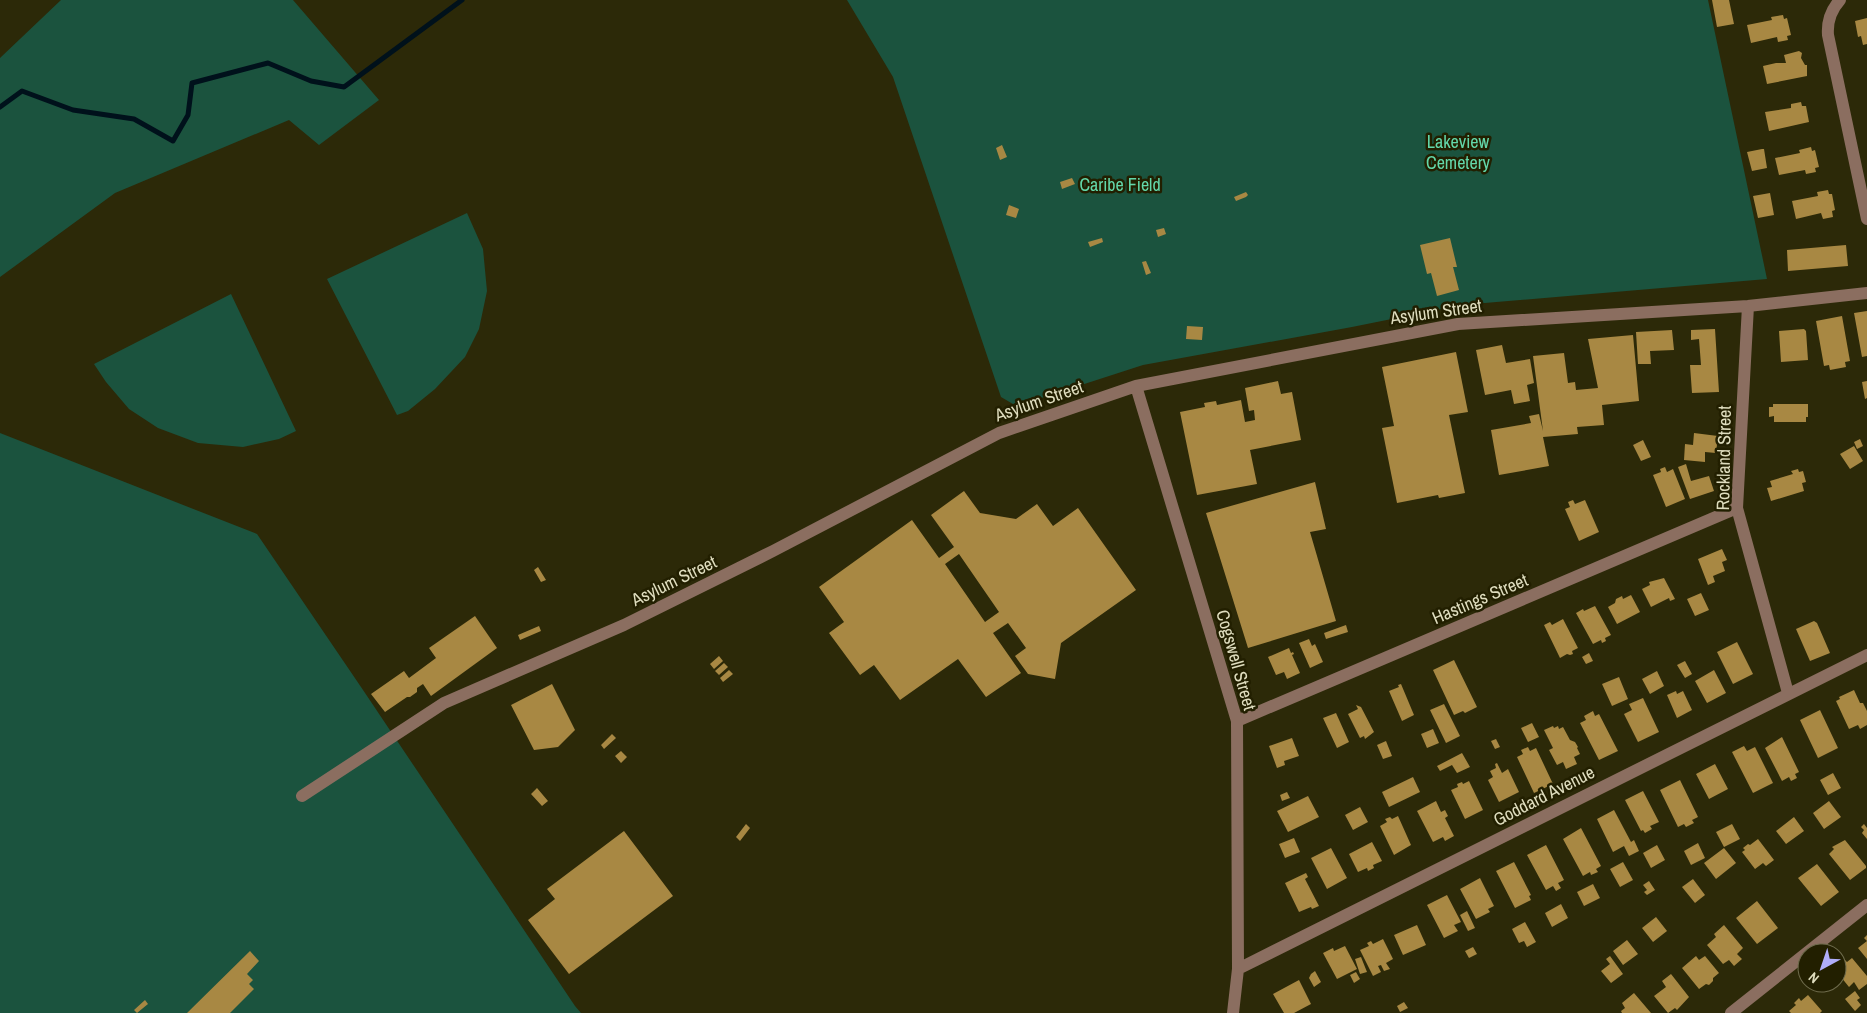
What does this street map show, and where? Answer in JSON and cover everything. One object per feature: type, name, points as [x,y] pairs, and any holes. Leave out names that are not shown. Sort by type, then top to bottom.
[{"type":"street","points":[[1837,3],[1828,23],[1828,35],[1862,170],[1867,220]]},
{"type":"street","name":"Asylum Street","points":[[302,796],[444,703],[624,625],[766,554],[999,433],[1136,386],[1458,324],[1748,306],[1867,293]]},
{"type":"street","name":"Rockland Street","points":[[1748,306],[1737,508],[1788,694]]},
{"type":"street","name":"Cogswell Street","points":[[1136,386],[1237,721],[1238,969],[1232,1013]]},
{"type":"street","name":"Hastings Street","points":[[1237,721],[1737,508]]},
{"type":"street","name":"Goddard Avenue","points":[[1238,969],[1867,655]]},
{"type":"street","points":[[1731,1013],[1867,905]]},
{"type":"green space","points":[[61,0],[293,0],[379,100],[319,145],[289,120],[115,193],[0,277],[0,58]]},
{"type":"green space","points":[[847,0],[1708,0],[1767,279],[1461,305],[1143,365],[1038,399],[1013,404],[1001,397],[893,77]]},
{"type":"green space","points":[[467,213],[483,249],[487,291],[479,329],[465,357],[435,389],[408,411],[397,415],[327,279]]},
{"type":"green space","points":[[231,294],[296,431],[279,439],[243,447],[198,443],[158,428],[129,409],[106,382],[94,364]]},
{"type":"green space","points":[[0,433],[257,534],[581,1013],[0,1013]]},
{"type":"building","points":[[1712,0],[1729,0],[1734,24],[1717,27]]},
{"type":"building","points":[[1783,15],[1784,19],[1787,18],[1791,35],[1787,36],[1788,40],[1778,42],[1777,37],[1751,43],[1747,25],[1772,20],[1771,17]]},
{"type":"building","points":[[1867,18],[1867,44],[1863,45],[1861,36],[1858,37],[1855,21]]},
{"type":"building","points":[[1799,51],[1802,53],[1801,58],[1805,65],[1807,65],[1807,76],[1767,84],[1763,66],[1786,63],[1784,55]]},
{"type":"building","points":[[1801,102],[1802,106],[1806,106],[1809,122],[1769,131],[1765,112],[1791,108],[1791,104]]},
{"type":"building","points":[[1002,145],[1007,157],[1000,160],[996,148]]},
{"type":"building","points":[[1811,147],[1812,151],[1815,150],[1819,167],[1815,168],[1816,172],[1806,174],[1805,170],[1779,175],[1775,158],[1800,153],[1799,150]]},
{"type":"building","points":[[1764,149],[1767,168],[1752,171],[1747,152]]},
{"type":"building","points":[[1072,178],[1075,184],[1062,189],[1060,182]]},
{"type":"building","points":[[1828,190],[1829,194],[1832,194],[1835,210],[1832,211],[1833,217],[1823,219],[1821,213],[1796,219],[1792,201],[1818,196],[1817,192]]},
{"type":"building","points":[[1246,192],[1248,195],[1246,197],[1236,201],[1234,197]]},
{"type":"building","points":[[1770,193],[1774,215],[1758,218],[1753,196]]},
{"type":"building","points":[[1009,205],[1019,209],[1016,218],[1006,215]]},
{"type":"building","points":[[1164,228],[1166,234],[1158,237],[1156,230]]},
{"type":"building","points":[[1102,238],[1103,242],[1090,247],[1088,242]]},
{"type":"building","points":[[1450,238],[1457,267],[1453,267],[1459,290],[1437,296],[1431,273],[1427,274],[1420,245]]},
{"type":"building","points":[[1846,245],[1848,266],[1788,271],[1787,250]]},
{"type":"building","points":[[1146,261],[1151,273],[1146,275],[1142,262]]},
{"type":"building","points":[[1867,311],[1867,356],[1862,357],[1854,313]]},
{"type":"building","points":[[1842,316],[1850,361],[1845,362],[1846,367],[1830,370],[1829,365],[1824,366],[1816,321]]},
{"type":"building","points":[[1187,326],[1203,327],[1202,340],[1186,339]]},
{"type":"building","points":[[1715,329],[1719,392],[1692,393],[1690,365],[1701,365],[1699,339],[1691,340],[1691,330]]},
{"type":"building","points":[[1804,329],[1806,331],[1808,360],[1781,362],[1779,331]]},
{"type":"building","points":[[1672,330],[1674,350],[1650,351],[1651,364],[1638,364],[1636,332]]},
{"type":"building","points":[[1633,335],[1639,401],[1602,405],[1604,425],[1577,427],[1578,434],[1543,437],[1549,466],[1499,475],[1491,430],[1531,423],[1529,416],[1539,414],[1543,431],[1533,356],[1564,353],[1568,383],[1575,382],[1576,390],[1598,388],[1588,339]]},
{"type":"building","points":[[1502,345],[1506,363],[1530,359],[1534,383],[1527,385],[1530,401],[1514,404],[1511,390],[1485,395],[1476,350]]},
{"type":"building","points":[[1456,352],[1468,412],[1449,415],[1465,493],[1439,498],[1438,495],[1397,503],[1382,428],[1394,426],[1382,367]]},
{"type":"building","points":[[1278,381],[1281,394],[1292,392],[1301,440],[1250,450],[1257,484],[1197,495],[1180,412],[1205,407],[1204,403],[1216,401],[1217,405],[1241,400],[1245,422],[1255,420],[1254,410],[1249,411],[1245,388]]},
{"type":"building","points":[[1867,381],[1867,398],[1865,399],[1862,382]]},
{"type":"building","points":[[1773,404],[1808,404],[1806,422],[1774,422],[1774,416],[1769,417],[1769,407],[1773,407]]},
{"type":"building","points":[[1694,433],[1718,436],[1716,453],[1705,452],[1705,462],[1684,460],[1685,444],[1693,445]]},
{"type":"building","points":[[1860,439],[1863,446],[1857,449],[1854,442]]},
{"type":"building","points":[[1643,440],[1651,457],[1641,461],[1633,445]]},
{"type":"building","points":[[1854,446],[1863,461],[1850,469],[1840,454]]},
{"type":"building","points":[[1686,464],[1691,481],[1709,476],[1714,491],[1690,499],[1678,467]]},
{"type":"building","points":[[1665,467],[1667,472],[1673,469],[1685,499],[1666,507],[1653,475],[1661,472],[1660,469]]},
{"type":"building","points":[[1798,469],[1799,472],[1803,471],[1806,482],[1802,483],[1804,491],[1771,501],[1767,488],[1772,487],[1770,481],[1793,474],[1791,471]]},
{"type":"building","points":[[1315,482],[1326,529],[1310,532],[1336,621],[1248,648],[1206,513]]},
{"type":"building","points":[[964,491],[980,513],[1016,519],[1037,504],[1053,526],[1078,508],[1136,590],[1061,643],[1055,679],[1028,674],[1015,656],[1026,648],[1008,623],[993,633],[1021,673],[986,697],[958,659],[900,700],[874,665],[860,675],[829,633],[844,622],[819,587],[912,520],[939,558],[954,547],[931,515]],"holes":[[[959,554],[999,612],[985,622],[945,564]]]},
{"type":"building","points":[[1573,500],[1575,504],[1585,500],[1599,532],[1579,541],[1565,509],[1570,507],[1568,502]]},
{"type":"building","points":[[1722,549],[1727,560],[1722,562],[1725,571],[1713,576],[1715,582],[1708,585],[1698,559]]},
{"type":"building","points":[[538,567],[546,580],[541,582],[534,570]]},
{"type":"building","points":[[1664,578],[1675,599],[1670,601],[1669,598],[1651,607],[1642,589],[1650,585],[1649,582]]},
{"type":"building","points":[[1701,593],[1709,610],[1695,616],[1687,599]]},
{"type":"building","points":[[1631,595],[1640,612],[1617,624],[1608,607],[1615,603],[1616,599],[1622,596],[1623,599]]},
{"type":"building","points":[[1595,606],[1611,635],[1605,638],[1606,641],[1602,643],[1601,640],[1593,644],[1576,613]]},
{"type":"building","points":[[475,616],[497,648],[431,696],[423,684],[417,688],[417,692],[385,712],[371,694],[404,671],[409,678],[436,658],[429,648]]},
{"type":"building","points":[[1563,619],[1578,648],[1572,651],[1573,654],[1567,654],[1560,658],[1544,625],[1550,622],[1552,625]]},
{"type":"building","points":[[1814,621],[1817,623],[1830,653],[1810,661],[1796,629]]},
{"type":"building","points":[[1346,625],[1348,632],[1326,639],[1324,633]]},
{"type":"building","points":[[539,626],[541,631],[520,640],[518,635]]},
{"type":"building","points":[[1309,639],[1312,646],[1315,644],[1323,662],[1310,668],[1299,643]]},
{"type":"building","points":[[1737,642],[1753,674],[1733,684],[1717,652]]},
{"type":"building","points":[[1289,648],[1291,653],[1293,652],[1294,654],[1292,655],[1300,673],[1287,679],[1284,672],[1276,675],[1268,657]]},
{"type":"building","points":[[1589,653],[1593,661],[1586,664],[1582,657]]},
{"type":"building","points":[[719,656],[723,661],[714,669],[710,664]]},
{"type":"building","points":[[1454,660],[1477,707],[1465,713],[1463,711],[1454,715],[1433,670]]},
{"type":"building","points":[[1685,661],[1692,674],[1685,678],[1677,665]]},
{"type":"building","points":[[724,663],[728,667],[719,675],[715,671]]},
{"type":"building","points":[[729,670],[733,674],[723,682],[720,678]]},
{"type":"building","points":[[1714,670],[1726,693],[1707,703],[1695,681]]},
{"type":"building","points":[[1657,671],[1664,686],[1650,694],[1642,679]]},
{"type":"building","points":[[1619,677],[1628,699],[1612,706],[1602,684]]},
{"type":"building","points":[[552,684],[575,730],[558,747],[534,750],[511,705]]},
{"type":"building","points":[[1401,684],[1414,715],[1402,721],[1389,691],[1399,687],[1398,685]]},
{"type":"building","points":[[1854,690],[1860,703],[1863,703],[1867,711],[1867,725],[1860,729],[1858,725],[1849,729],[1836,701],[1840,699],[1839,697]]},
{"type":"building","points":[[1676,691],[1677,694],[1683,691],[1692,710],[1677,718],[1667,695]]},
{"type":"building","points":[[1643,698],[1659,732],[1638,742],[1624,714],[1632,710],[1629,704]]},
{"type":"building","points":[[1444,704],[1460,736],[1446,743],[1430,710]]},
{"type":"building","points":[[1356,705],[1361,707],[1374,732],[1365,739],[1364,736],[1360,738],[1348,714],[1358,709]]},
{"type":"building","points":[[1820,710],[1838,748],[1818,758],[1800,720]]},
{"type":"building","points":[[1593,711],[1595,716],[1599,714],[1618,751],[1599,760],[1580,723],[1586,720],[1584,716]]},
{"type":"building","points":[[1336,713],[1349,742],[1337,748],[1323,718]]},
{"type":"building","points":[[1532,723],[1539,737],[1528,742],[1521,728]]},
{"type":"building","points":[[1553,726],[1554,728],[1558,726],[1559,729],[1563,727],[1570,740],[1575,742],[1580,754],[1574,757],[1577,764],[1566,769],[1563,762],[1557,765],[1549,750],[1553,748],[1544,730]]},
{"type":"building","points":[[1433,729],[1439,743],[1427,748],[1421,734]]},
{"type":"building","points":[[612,734],[616,738],[604,749],[601,745]]},
{"type":"building","points":[[1782,737],[1799,772],[1795,774],[1797,778],[1791,781],[1789,777],[1782,781],[1765,748]]},
{"type":"building","points":[[1292,738],[1299,756],[1284,761],[1285,765],[1277,768],[1269,746]]},
{"type":"building","points":[[1496,739],[1500,747],[1495,749],[1491,741]]},
{"type":"building","points":[[1386,741],[1392,756],[1383,759],[1377,745]]},
{"type":"building","points":[[1744,746],[1747,751],[1755,747],[1773,783],[1753,793],[1732,752]]},
{"type":"building","points":[[1528,747],[1530,751],[1536,748],[1553,784],[1534,793],[1517,757],[1523,754],[1521,750]]},
{"type":"building","points":[[621,751],[627,757],[621,763],[615,756]]},
{"type":"building","points":[[1462,753],[1470,767],[1457,773],[1452,765],[1440,771],[1437,766]]},
{"type":"building","points":[[1497,763],[1502,773],[1508,769],[1519,792],[1499,802],[1488,780],[1493,777],[1490,771],[1496,768],[1495,764]]},
{"type":"building","points":[[1715,764],[1728,789],[1709,799],[1696,774]]},
{"type":"building","points":[[1833,773],[1841,788],[1828,795],[1820,780]]},
{"type":"building","points":[[1413,777],[1420,792],[1389,807],[1382,792]]},
{"type":"building","points":[[1680,780],[1698,817],[1692,820],[1694,823],[1686,827],[1684,824],[1678,827],[1660,790]]},
{"type":"building","points":[[1469,781],[1483,810],[1465,819],[1451,790],[1458,787],[1457,784]]},
{"type":"building","points":[[537,788],[548,801],[542,806],[531,794]]},
{"type":"building","points":[[1643,791],[1659,822],[1650,826],[1652,829],[1645,833],[1643,830],[1641,831],[1625,800]]},
{"type":"building","points":[[1287,792],[1290,798],[1282,801],[1280,795]]},
{"type":"building","points":[[1308,796],[1319,817],[1288,832],[1277,811]]},
{"type":"building","points":[[1436,801],[1441,812],[1445,810],[1448,816],[1445,818],[1454,836],[1445,841],[1443,837],[1433,842],[1417,811]]},
{"type":"building","points":[[1829,801],[1841,817],[1824,829],[1813,813]]},
{"type":"building","points":[[1360,807],[1368,822],[1353,830],[1345,815]]},
{"type":"building","points":[[1614,810],[1631,842],[1634,840],[1639,851],[1629,856],[1624,846],[1613,852],[1597,819]]},
{"type":"building","points":[[1398,816],[1411,845],[1394,855],[1380,826],[1387,822],[1385,819],[1390,817],[1392,819]]},
{"type":"building","points":[[1794,817],[1804,831],[1786,844],[1776,831]]},
{"type":"building","points":[[746,824],[750,828],[740,841],[736,837]]},
{"type":"building","points":[[1732,824],[1740,839],[1724,847],[1716,832]]},
{"type":"building","points":[[1864,824],[1867,828],[1867,839],[1862,833],[1864,830],[1861,827]]},
{"type":"building","points":[[1581,828],[1601,866],[1596,869],[1598,872],[1591,875],[1590,872],[1583,876],[1563,839]]},
{"type":"building","points":[[624,831],[673,896],[569,974],[528,920],[555,899],[547,889]]},
{"type":"building","points":[[1294,838],[1300,852],[1285,858],[1279,844]]},
{"type":"building","points":[[1758,839],[1774,860],[1766,866],[1763,863],[1755,869],[1742,852],[1745,850],[1743,848]]},
{"type":"building","points":[[1845,840],[1866,866],[1866,868],[1850,880],[1829,854],[1834,849],[1832,847]]},
{"type":"building","points":[[1372,842],[1382,861],[1373,865],[1374,868],[1368,871],[1367,868],[1358,872],[1349,854]]},
{"type":"building","points":[[1698,843],[1705,858],[1691,865],[1684,851]]},
{"type":"building","points":[[1546,845],[1564,880],[1558,883],[1561,888],[1556,891],[1553,886],[1546,890],[1527,855]]},
{"type":"building","points":[[1657,845],[1665,860],[1651,868],[1643,853]]},
{"type":"building","points":[[1331,848],[1347,878],[1327,889],[1311,858]]},
{"type":"building","points":[[1724,848],[1736,863],[1716,879],[1704,863]]},
{"type":"building","points":[[1514,862],[1531,895],[1529,896],[1531,900],[1515,908],[1496,871]]},
{"type":"building","points":[[1623,862],[1633,880],[1620,887],[1610,869]]},
{"type":"building","points":[[1817,864],[1839,892],[1821,906],[1798,878]]},
{"type":"building","points":[[1306,873],[1308,877],[1305,879],[1319,906],[1299,912],[1285,883]]},
{"type":"building","points":[[1480,878],[1494,906],[1488,909],[1490,912],[1476,919],[1460,889]]},
{"type":"building","points":[[1693,879],[1705,895],[1695,903],[1682,887]]},
{"type":"building","points":[[1649,881],[1655,890],[1647,895],[1644,892],[1647,890],[1643,885]]},
{"type":"building","points":[[1593,884],[1600,898],[1584,906],[1577,892]]},
{"type":"building","points":[[1447,895],[1461,922],[1454,925],[1458,931],[1444,938],[1427,905]]},
{"type":"building","points":[[1757,901],[1778,928],[1757,944],[1736,918]]},
{"type":"building","points":[[1561,904],[1568,918],[1552,927],[1545,913]]},
{"type":"building","points":[[1467,911],[1475,928],[1468,931],[1460,915]]},
{"type":"building","points":[[1656,917],[1667,931],[1653,942],[1642,928]]},
{"type":"building","points":[[1525,922],[1536,942],[1527,947],[1524,941],[1519,943],[1512,929]]},
{"type":"building","points":[[1417,925],[1426,945],[1403,955],[1394,935]]},
{"type":"building","points":[[1724,925],[1743,948],[1737,954],[1742,959],[1734,966],[1729,960],[1723,964],[1707,945],[1716,937],[1714,934]]},
{"type":"building","points":[[1383,939],[1393,959],[1386,963],[1390,969],[1384,971],[1381,965],[1378,966],[1381,972],[1373,976],[1360,950],[1369,946],[1367,943],[1371,941],[1373,944]]},
{"type":"building","points":[[1627,940],[1638,954],[1623,965],[1613,951]]},
{"type":"building","points":[[1867,941],[1867,959],[1858,948]]},
{"type":"building","points":[[1345,946],[1357,969],[1337,979],[1323,953],[1333,948],[1334,951]]},
{"type":"building","points":[[1473,947],[1477,954],[1469,958],[1465,951]]},
{"type":"building","points":[[250,951],[259,961],[247,974],[253,980],[249,984],[254,989],[230,1013],[187,1013]]},
{"type":"building","points":[[1610,956],[1623,974],[1611,983],[1601,971],[1610,964],[1606,959]]},
{"type":"building","points":[[1696,956],[1699,960],[1705,956],[1719,973],[1709,985],[1706,984],[1699,989],[1682,968]]},
{"type":"building","points":[[1361,957],[1367,972],[1360,974],[1355,959]]},
{"type":"building","points":[[1852,958],[1867,976],[1867,984],[1859,990],[1854,982],[1849,987],[1847,984],[1847,962]]},
{"type":"building","points":[[1315,971],[1321,982],[1314,987],[1309,978]]},
{"type":"building","points":[[1356,972],[1360,979],[1354,983],[1350,975]]},
{"type":"building","points":[[1671,974],[1689,997],[1677,1010],[1675,1008],[1668,1013],[1654,996],[1666,987],[1662,981]]},
{"type":"building","points":[[1299,980],[1311,1004],[1294,1013],[1284,1013],[1273,994]]},
{"type":"building","points":[[1855,991],[1860,998],[1857,1000],[1861,1005],[1855,1011],[1845,999]]},
{"type":"building","points":[[1634,993],[1651,1013],[1622,1013],[1621,1011],[1625,1008],[1622,1003]]},
{"type":"building","points":[[1808,995],[1822,1011],[1820,1013],[1791,1013],[1789,1011],[1796,1005],[1794,1003],[1799,998],[1801,1001]]},
{"type":"building","points":[[145,1000],[148,1004],[137,1013],[134,1010]]},
{"type":"building","points":[[1404,1002],[1408,1008],[1400,1012],[1397,1006]]},
{"type":"waterway","points":[[0,107],[22,91],[73,110],[134,119],[173,141],[188,115],[192,83],[268,63],[311,81],[344,87],[462,0]]},
{"type":"park label","name":"Lakeview Cemetery","points":[[1458,152]]},
{"type":"park label","name":"Caribe Field","points":[[1120,185]]}]
